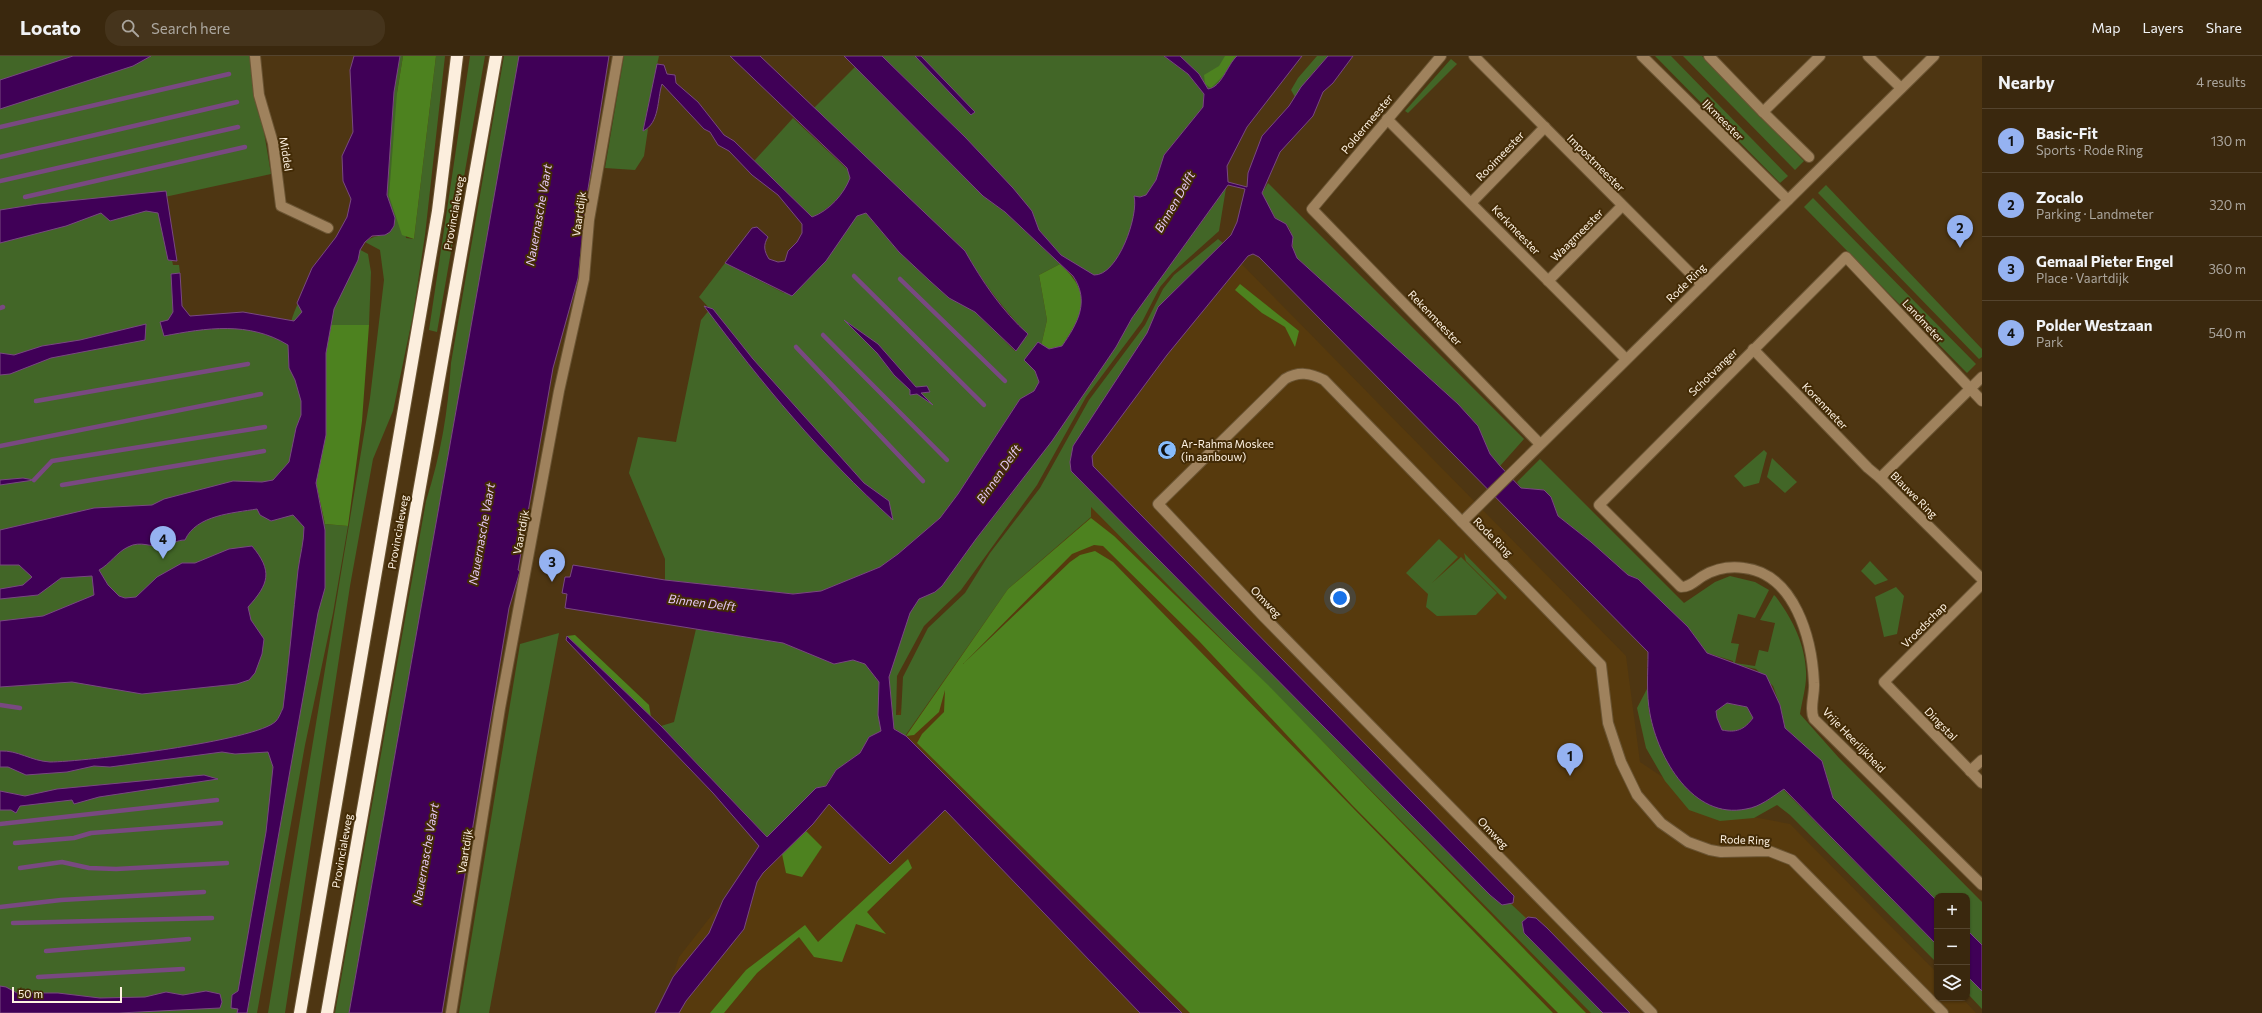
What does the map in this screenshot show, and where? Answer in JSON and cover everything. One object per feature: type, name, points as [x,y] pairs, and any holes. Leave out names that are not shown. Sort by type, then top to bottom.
[{"type":"highway","name":"Provincialeweg","points":[[300,1013],[438,211],[457,56]]},
{"type":"highway","name":"Provincialeweg","points":[[327,1013],[496,56]]},
{"type":"street","name":"Middel","points":[[255,56],[259,95],[273,143],[281,206],[328,228]]},
{"type":"street","name":"Vaartdijk","points":[[451,1013],[500,708],[560,391],[584,279],[590,220],[618,56]]},
{"type":"street","name":"Poldermeester","points":[[1312,208],[1441,56]]},
{"type":"street","name":"Impostmeester","points":[[1474,56],[1702,285]]},
{"type":"street","name":"IJkmeester","points":[[1642,56],[1788,200]]},
{"type":"street","points":[[1709,56],[1809,157]]},
{"type":"street","points":[[1763,112],[1820,56]]},
{"type":"street","points":[[1868,56],[1901,88]]},
{"type":"street","name":"Rode Ring","points":[[1934,56],[1462,522],[1601,665],[1608,723],[1621,762],[1637,795],[1661,823],[1674,834],[1699,847],[1721,852],[1769,851],[1792,860],[1943,1013]]},
{"type":"street","name":"Kerkmeester","points":[[1387,119],[1472,202],[1626,359]]},
{"type":"street","name":"Rooimeester","points":[[1472,202],[1545,127]]},
{"type":"street","name":"Waagmeester","points":[[1548,280],[1622,206]]},
{"type":"street","name":"Rekenmeester","points":[[1312,208],[1540,444]]},
{"type":"street","name":"Schotvanger","points":[[1598,505],[1846,257]]},
{"type":"street","name":"Landmeter","points":[[1846,257],[1982,401]]},
{"type":"street","name":"Korenmeter","points":[[1753,349],[1868,468],[1880,478]]},
{"type":"street","name":"Omweg","points":[[1462,522],[1324,380],[1305,373],[1294,374],[1285,379],[1158,504],[1268,621],[1652,1013]]},
{"type":"street","name":"Blauwe Ring","points":[[1982,377],[1880,478],[1982,579]]},
{"type":"street","name":"Vrije Heerlijkheid","points":[[1598,505],[1681,587],[1689,586],[1712,571],[1742,567],[1757,570],[1777,582],[1793,606],[1809,649],[1813,668],[1814,686],[1812,711],[1814,719],[1982,885]]},
{"type":"street","name":"Vroedschap","points":[[1884,682],[1982,584]]},
{"type":"street","name":"Dingstal","points":[[1884,682],[1982,783]]},
{"type":"street","points":[[1970,771],[1982,760]]},
{"type":"shaded area","points":[[1222,244],[1626,656],[1640,762],[1711,809],[1790,824],[1934,970],[1934,1001],[1965,1001],[1976,1013],[661,1013],[679,957],[733,888],[894,719]]},
{"type":"green space","points":[[0,56],[252,56],[257,109],[263,126],[271,174],[160,198],[173,265],[179,265],[180,273],[176,274],[185,321],[290,327],[296,307],[302,295],[336,237],[368,254],[371,272],[369,325],[331,325],[333,312],[329,326],[326,393],[328,416],[323,462],[315,488],[325,524],[348,526],[333,613],[305,745],[257,1013],[247,1013],[248,1007],[246,1013],[0,1013]]},
{"type":"green space","points":[[400,56],[403,56],[397,93],[406,238],[414,239],[436,56],[445,56],[425,235],[413,315],[393,411],[373,459],[350,586],[285,1013],[268,1013],[370,398],[384,280],[380,250],[365,242],[371,238],[390,232],[395,218],[387,195],[394,92]]},
{"type":"green space","points":[[403,56],[436,56],[414,239],[402,235],[389,196],[397,93]]},
{"type":"green space","points":[[470,56],[485,56],[437,332],[429,330]]},
{"type":"green space","points":[[504,56],[519,56],[349,1013],[335,1013],[426,501],[436,466],[443,433],[451,363]]},
{"type":"green space","points":[[624,56],[659,56],[643,130],[648,129],[644,156],[635,170],[605,168]]},
{"type":"green space","points":[[882,56],[1164,56],[1188,74],[1204,94],[1203,107],[1164,155],[1156,180],[1150,190],[1146,195],[1140,197],[1135,196],[1134,217],[1119,256],[1103,273],[1094,276],[1061,255],[1039,230],[1032,211],[965,137]]},
{"type":"green space","points":[[1179,56],[1237,56],[1221,80],[1213,87],[1208,89],[1199,74]]},
{"type":"green space","points":[[1225,56],[1237,56],[1223,76],[1211,88],[1205,84],[1204,75],[1219,66]]},
{"type":"green space","points":[[1317,56],[1328,56],[1311,75],[1295,97],[1291,90],[1298,78]]},
{"type":"green space","points":[[1655,56],[1671,56],[1788,176],[1780,183]]},
{"type":"green space","points":[[1683,56],[1702,56],[1804,161],[1795,170]]},
{"type":"green space","points":[[1451,59],[1457,64],[1408,113],[1405,111]]},
{"type":"green space","points":[[855,67],[983,196],[1005,212],[1060,264],[1039,275],[1047,320],[1041,346],[1038,343],[1035,371],[1039,383],[1034,391],[1020,399],[958,494],[940,518],[898,554],[880,567],[821,591],[793,594],[665,580],[665,559],[629,473],[638,437],[676,442],[701,320],[710,309],[699,297],[725,263],[784,293],[857,215],[866,213],[899,252],[930,281],[949,298],[975,312],[1015,351],[1028,335],[994,295],[965,251],[814,108]]},
{"type":"green space","points":[[793,118],[847,169],[851,178],[840,196],[830,206],[812,217],[754,161]]},
{"type":"green space","points":[[1268,183],[1524,439],[1500,466],[1490,454],[1478,426],[1458,404],[1297,258],[1291,233],[1287,225],[1274,216],[1262,193]]},
{"type":"green space","points":[[1826,185],[1982,349],[1982,357],[1979,359],[1818,193]]},
{"type":"green space","points":[[1226,188],[1219,231],[1172,273],[1160,287],[1142,322],[1086,397],[1037,485],[961,590],[924,626],[897,676],[896,715],[901,715],[903,677],[928,628],[965,593],[990,553],[1040,488],[1089,400],[1145,325],[1163,289],[1174,275],[1218,239],[1223,243],[1158,307],[1147,333],[1073,446],[1070,462],[1071,471],[1490,895],[1502,904],[1510,903],[1526,918],[1522,922],[1524,933],[1603,1013],[1591,1013],[1091,507],[1091,517],[1008,589],[905,736],[894,728],[889,677],[909,613],[919,599],[935,592],[942,586],[976,539],[1010,496],[1081,399],[1116,347],[1132,318]]},
{"type":"green space","points":[[1813,198],[1976,364],[1967,373],[1804,207]]},
{"type":"green space","points":[[1060,264],[1077,284],[1081,294],[1082,303],[1076,323],[1062,346],[1049,349],[1041,346],[1047,320],[1039,275]]},
{"type":"green space","points":[[1240,284],[1299,331],[1295,347],[1285,327],[1262,313],[1235,290]]},
{"type":"green space","points":[[331,325],[369,325],[362,421],[348,526],[325,524],[316,483],[326,435],[326,353]]},
{"type":"green space","points":[[1764,450],[1767,453],[1759,483],[1744,487],[1734,476]]},
{"type":"green space","points":[[1772,458],[1797,482],[1785,493],[1767,477]]},
{"type":"green space","points":[[1540,459],[1684,603],[1715,582],[1730,576],[1755,582],[1769,590],[1755,618],[1738,614],[1731,643],[1739,644],[1735,663],[1755,666],[1759,650],[1768,652],[1775,623],[1760,620],[1774,595],[1797,632],[1803,651],[1806,676],[1800,714],[1839,758],[1982,902],[1982,945],[1970,933],[1970,893],[1934,893],[1934,898],[1833,798],[1822,761],[1785,728],[1780,705],[1773,686],[1756,669],[1733,664],[1733,661],[1707,653],[1688,627],[1638,579],[1628,575],[1591,542],[1558,516],[1551,497],[1544,490],[1521,488],[1517,482]]},
{"type":"green space","points":[[1091,518],[1114,536],[1268,685],[1586,1013],[1558,1013],[1352,805],[1199,641],[1103,546],[1094,545],[1072,554],[963,664],[1070,562],[1080,555],[1095,551],[1113,562],[1553,1013],[1190,1013],[917,743],[922,734],[944,712],[945,690],[939,712],[914,735],[906,736],[1008,589]]},
{"type":"green space","points":[[1439,539],[1458,557],[1432,583],[1461,557],[1497,593],[1476,615],[1437,616],[1426,607],[1428,594],[1406,573]]},
{"type":"green space","points":[[1464,553],[1507,597],[1505,600],[1466,561]]},
{"type":"green space","points":[[1870,561],[1888,580],[1875,585],[1861,571]]},
{"type":"green space","points":[[1896,587],[1904,596],[1897,634],[1884,637],[1875,597]]},
{"type":"green space","points":[[696,629],[783,643],[834,664],[853,660],[865,664],[879,682],[878,715],[881,731],[869,737],[860,753],[836,770],[825,786],[816,788],[767,837],[661,726],[674,722]]},
{"type":"green space","points":[[559,633],[489,1013],[459,1013],[520,644]]},
{"type":"green space","points":[[575,635],[649,705],[651,717],[567,636]]},
{"type":"green space","points":[[1648,687],[1649,713],[1767,801],[1783,789],[1934,942],[1934,960],[1790,815],[1777,805],[1754,818],[1720,821],[1689,810],[1665,781],[1646,748],[1637,708]]},
{"type":"green space","points":[[1727,703],[1747,707],[1753,718],[1740,730],[1722,730],[1716,711]]},
{"type":"green space","points":[[806,831],[822,847],[802,877],[786,873],[782,854]]},
{"type":"green space","points":[[908,859],[912,868],[867,912],[886,934],[856,924],[842,962],[814,957],[799,937],[757,973],[724,1013],[710,1013],[746,970],[805,925],[818,942]]},
{"type":"green space","points":[[1970,979],[1982,991],[1982,1009],[1970,996]]},
{"type":"water","points":[[73,56],[151,56],[133,66],[0,109],[0,80]]},
{"type":"water","points":[[354,56],[400,56],[394,92],[387,195],[395,218],[394,226],[390,232],[385,235],[372,236],[365,242],[360,250],[358,260],[334,309],[326,353],[326,435],[316,483],[325,530],[325,588],[318,613],[247,1013],[237,1013],[238,1009],[231,1008],[232,995],[238,991],[266,832],[273,767],[268,752],[235,754],[222,752],[110,767],[94,766],[67,772],[26,775],[8,767],[0,767],[0,751],[13,752],[37,760],[50,762],[96,758],[205,743],[262,729],[276,721],[283,708],[304,527],[293,515],[271,521],[260,515],[257,509],[227,514],[206,520],[190,532],[185,540],[177,541],[164,546],[137,544],[128,547],[99,570],[108,585],[119,596],[125,598],[136,597],[157,577],[182,563],[195,563],[229,549],[252,546],[259,555],[266,570],[264,584],[248,607],[251,620],[264,639],[262,654],[255,673],[249,680],[237,684],[142,694],[72,682],[0,687],[0,621],[43,616],[94,595],[92,576],[61,578],[38,595],[0,599],[0,589],[23,585],[32,577],[19,565],[0,565],[0,530],[94,508],[152,505],[164,499],[233,481],[262,482],[273,480],[289,462],[296,428],[301,415],[301,401],[295,380],[289,368],[288,345],[273,337],[243,329],[211,329],[164,336],[160,322],[168,320],[173,312],[171,274],[180,273],[182,306],[190,316],[243,312],[294,321],[302,312],[297,303],[312,268],[336,237],[347,217],[351,199],[343,181],[342,156],[353,132],[350,70]]},
{"type":"water","name":"Nauernasche Vaart","points":[[519,56],[609,56],[588,189],[578,278],[553,368],[518,570],[520,571],[509,608],[442,1013],[349,1013]]},
{"type":"water","points":[[730,56],[760,56],[965,251],[1001,306],[1028,334],[1016,351],[975,312],[949,298],[930,281],[899,252],[866,213],[857,216],[826,261],[792,296],[725,263],[752,228],[757,227],[768,237],[765,243],[765,248],[769,259],[778,262],[785,261],[788,251],[797,242],[802,233],[802,224],[778,195],[752,175],[729,151],[718,145],[710,132],[704,129],[662,84],[655,117],[643,131],[657,64],[664,65],[667,74],[675,75],[676,83],[698,102],[724,135],[734,141],[812,217],[824,211],[840,196],[850,178],[847,168]]},
{"type":"water","name":"Binnen Delft","points":[[844,56],[882,56],[965,137],[1013,188],[1032,211],[1039,230],[1061,255],[1094,275],[1103,273],[1111,266],[1119,255],[1130,230],[1135,205],[1134,196],[1140,197],[1146,195],[1156,180],[1164,155],[1203,107],[1204,94],[1188,74],[1164,56],[1180,56],[1199,74],[1208,89],[1213,87],[1221,80],[1237,56],[1302,56],[1247,127],[1227,166],[1228,182],[1247,187],[1248,173],[1262,136],[1289,106],[1301,87],[1328,56],[1353,56],[1333,83],[1323,92],[1313,116],[1280,152],[1262,193],[1275,218],[1286,224],[1293,237],[1292,246],[1297,258],[1458,404],[1478,426],[1490,454],[1521,488],[1544,490],[1551,497],[1558,516],[1591,542],[1628,575],[1638,579],[1688,627],[1707,653],[1766,675],[1780,705],[1785,728],[1822,761],[1833,798],[1934,898],[1934,942],[1784,789],[1766,801],[1751,808],[1727,810],[1710,805],[1694,795],[1681,782],[1661,749],[1654,731],[1648,699],[1648,652],[1259,257],[1253,254],[1248,256],[1167,355],[1092,456],[1093,466],[1514,896],[1513,903],[1502,905],[1490,895],[1071,471],[1070,462],[1073,446],[1147,333],[1158,307],[1231,235],[1237,222],[1245,189],[1228,185],[1132,318],[1116,347],[1052,441],[976,539],[942,586],[935,592],[919,599],[910,613],[889,677],[894,729],[906,736],[1182,1013],[1140,1013],[945,810],[890,864],[829,804],[813,824],[763,873],[757,882],[744,929],[686,1001],[679,1013],[655,1013],[673,977],[709,933],[723,900],[759,846],[713,793],[566,640],[567,636],[661,726],[767,837],[816,788],[826,786],[836,770],[860,753],[869,737],[881,731],[878,715],[879,682],[865,664],[853,660],[834,664],[783,643],[565,608],[567,594],[562,593],[565,577],[570,577],[573,565],[665,580],[793,594],[821,591],[880,567],[898,554],[940,518],[958,494],[1020,399],[1034,391],[1039,382],[1035,371],[1024,360],[1038,342],[1049,349],[1062,346],[1073,329],[1080,312],[1081,294],[1073,276],[1005,212],[983,196]],"holes":[[[1727,703],[1747,707],[1753,718],[1739,730],[1722,730],[1716,711]]]},
{"type":"water","points":[[915,56],[921,56],[975,112],[971,115]]},
{"type":"water","points":[[166,191],[177,261],[168,260],[158,213],[146,211],[110,221],[101,213],[66,226],[0,243],[0,210],[38,204]]},
{"type":"water","points":[[704,306],[713,309],[753,359],[864,483],[889,501],[893,520],[841,470],[793,418],[770,391]]},
{"type":"water","points":[[844,320],[878,344],[916,387],[927,386],[930,392],[921,393],[933,405],[917,394],[910,395],[910,390],[894,375],[877,353]]},
{"type":"water","points":[[146,324],[145,340],[51,358],[10,374],[0,375],[0,353],[14,355],[42,346],[80,340]]},
{"type":"water","points":[[23,478],[34,480],[0,485],[0,480]]},
{"type":"water","points":[[204,775],[218,779],[99,797],[74,804],[72,800],[20,806],[16,813],[11,810],[0,810],[0,791],[25,796],[57,789]]},
{"type":"water","points":[[1528,917],[1536,918],[1547,928],[1630,1013],[1603,1013],[1524,933],[1522,922]]},
{"type":"water","points":[[1970,933],[1982,945],[1982,991],[1970,979]]},
{"type":"water","points":[[0,986],[6,987],[17,993],[58,993],[100,998],[145,997],[166,992],[183,995],[206,991],[220,994],[222,1002],[220,1008],[119,1013],[0,1013]]},
{"type":"waterway","points":[[0,127],[229,74]]},
{"type":"waterway","points":[[0,157],[237,102]]},
{"type":"waterway","points":[[0,181],[238,127]]},
{"type":"waterway","points":[[25,197],[245,147]]},
{"type":"waterway","points":[[854,276],[984,405]]},
{"type":"waterway","points":[[900,279],[1005,381]]},
{"type":"waterway","points":[[823,335],[947,460]]},
{"type":"waterway","points":[[796,347],[923,481]]},
{"type":"waterway","points":[[36,401],[248,364]]},
{"type":"waterway","points":[[0,446],[261,394]]},
{"type":"waterway","points":[[34,480],[52,461],[265,427]]},
{"type":"waterway","points":[[62,485],[264,451]]},
{"type":"waterway","points":[[0,705],[20,708]]},
{"type":"waterway","points":[[0,824],[217,800]]},
{"type":"waterway","points":[[15,843],[74,838],[91,833],[221,823]]},
{"type":"waterway","points":[[20,868],[62,862],[89,868],[116,869],[227,863]]},
{"type":"waterway","points":[[0,907],[61,900],[204,892]]},
{"type":"waterway","points":[[13,923],[212,918]]},
{"type":"waterway","points":[[46,951],[189,939]]},
{"type":"waterway","points":[[38,977],[183,969]]},
{"type":"place","name":"Zocalo","points":[[1960,248]]},
{"type":"place","name":"Ar-Rahma Moskee (in aanbouw)","points":[[1167,450]]},
{"type":"place","name":"Polder Westzaan","points":[[163,559]]},
{"type":"place","name":"Gemaal Pieter Engel","points":[[552,582]]},
{"type":"place","name":"Basic-Fit","points":[[1570,776]]}]
